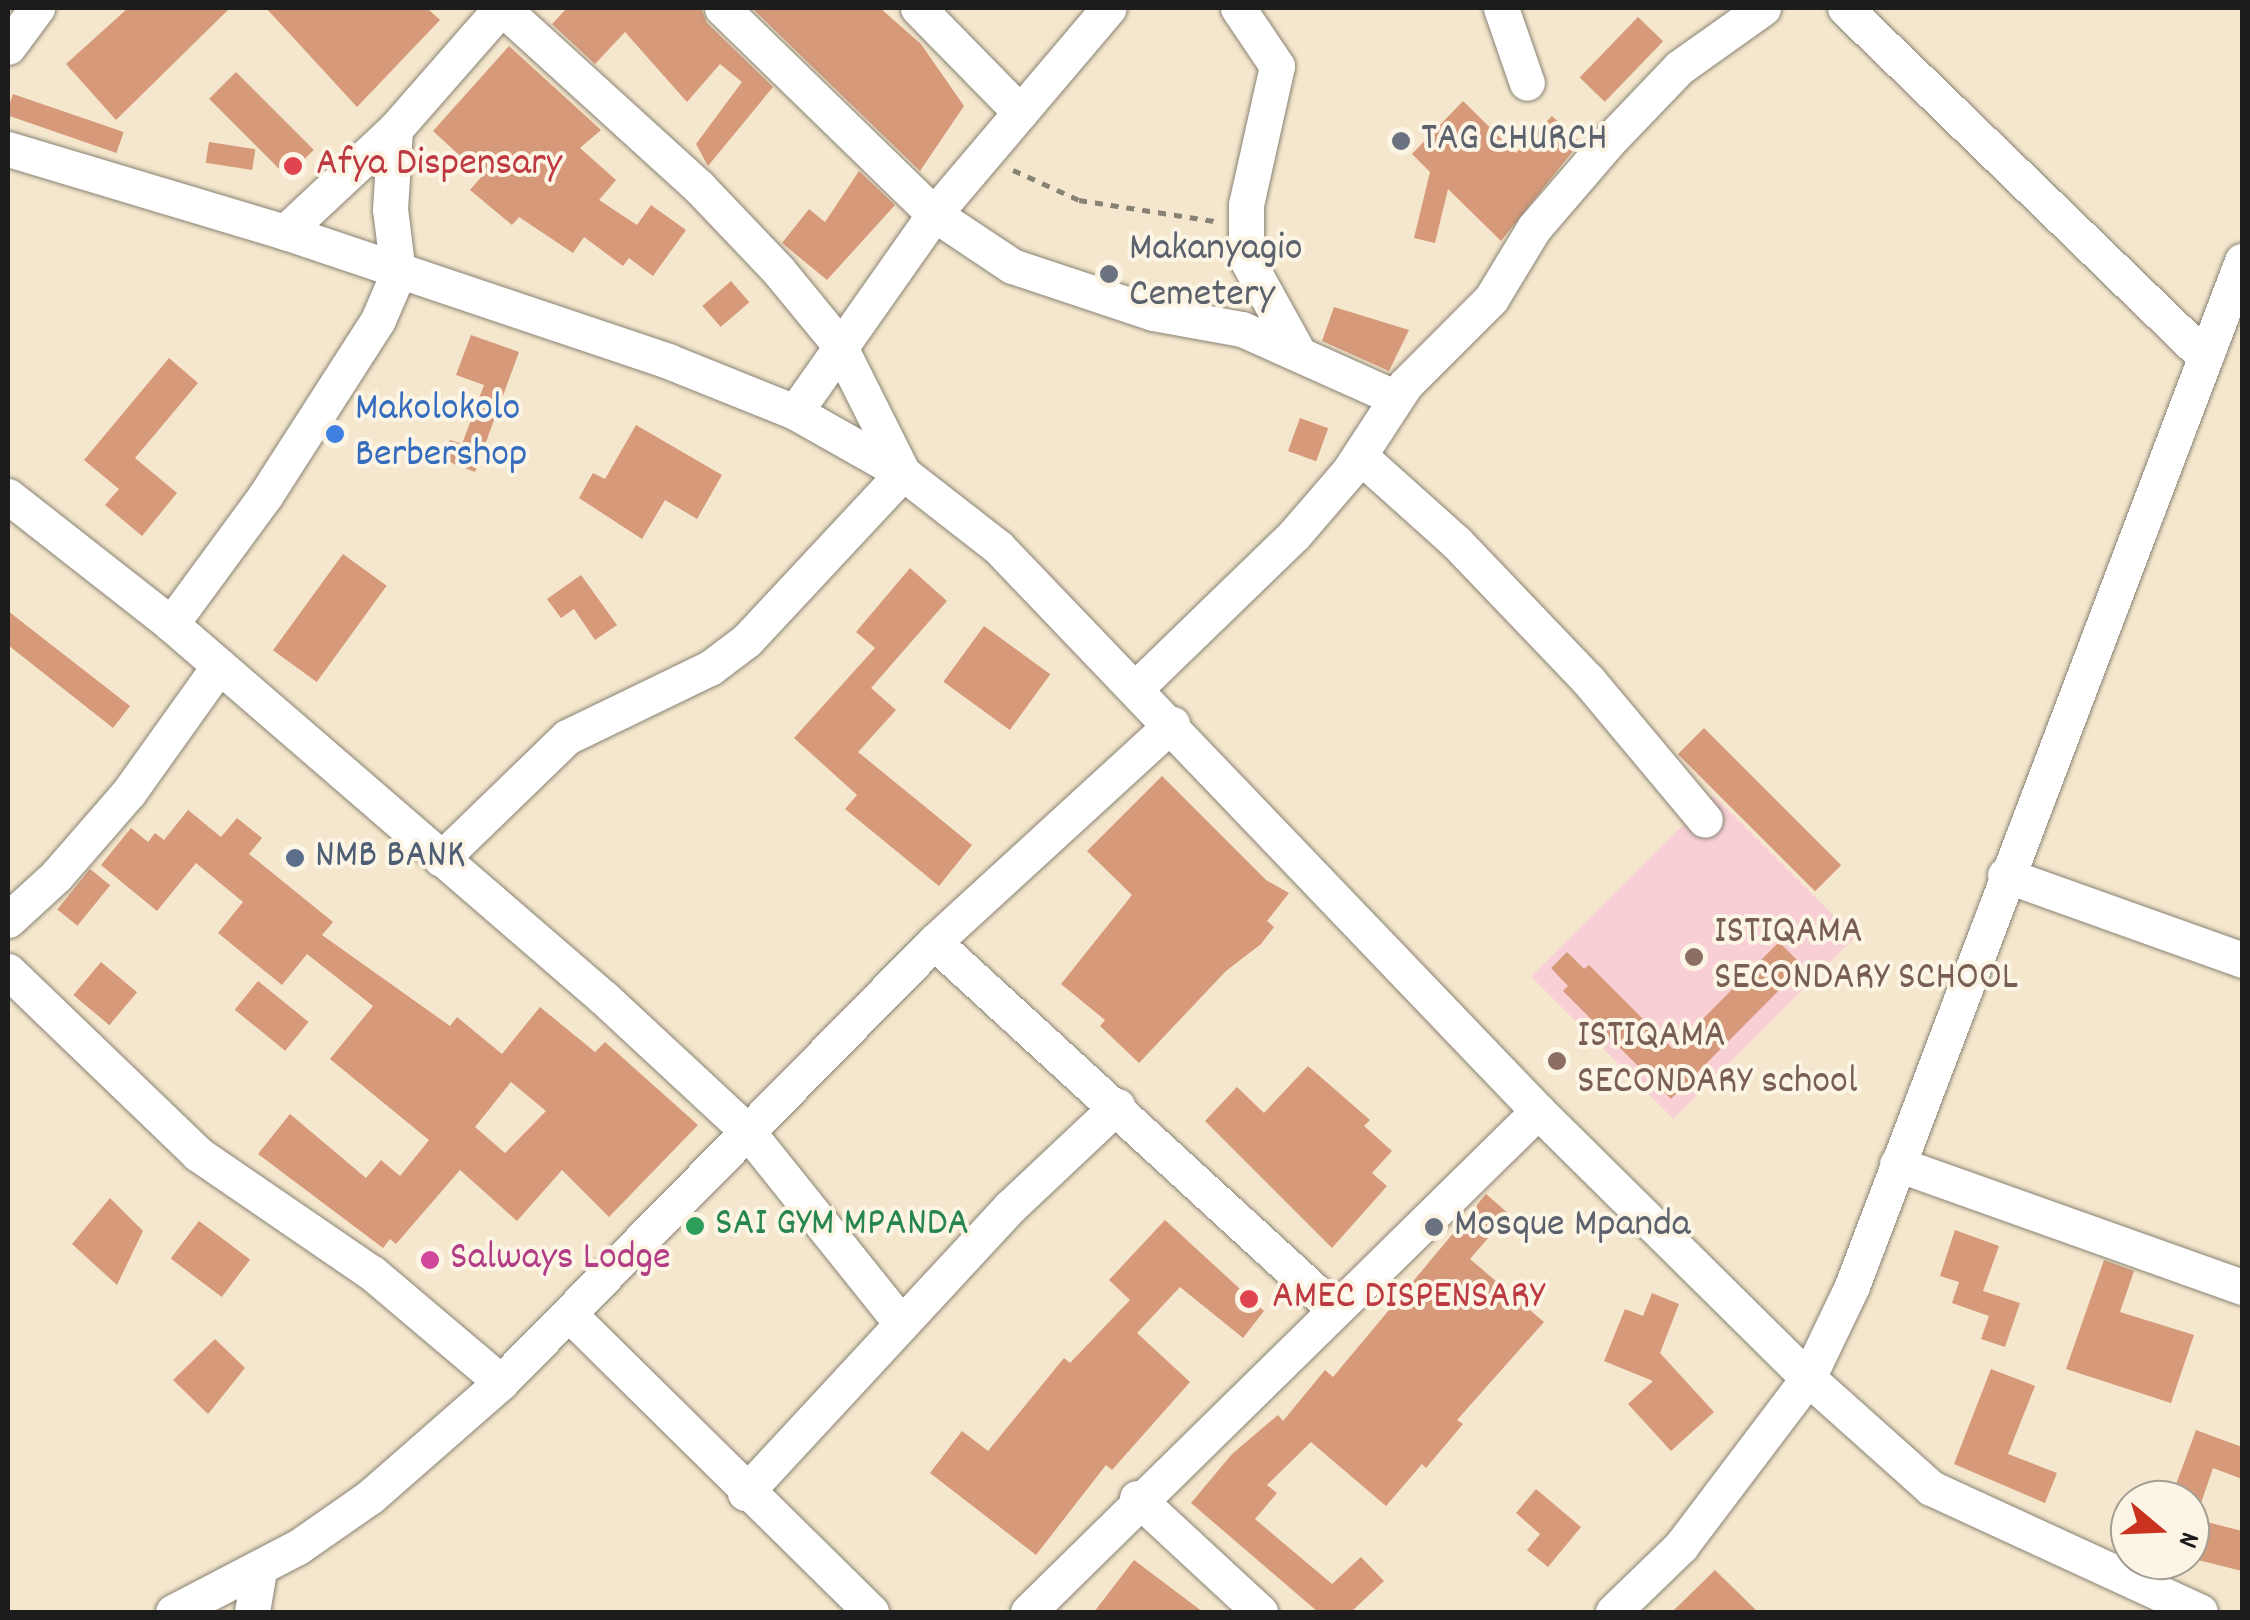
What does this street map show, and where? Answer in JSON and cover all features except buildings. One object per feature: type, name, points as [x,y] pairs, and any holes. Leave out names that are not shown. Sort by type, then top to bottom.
[{"type":"street","points":[[8,48],[37,8]]},
{"type":"street","points":[[285,232],[395,129],[502,8],[699,186],[838,343],[903,473]]},
{"type":"street","points":[[722,8],[934,214],[1024,272],[1153,313],[1218,321],[1394,398]]},
{"type":"street","points":[[918,8],[1020,112]]},
{"type":"street","points":[[795,412],[838,343],[934,214],[1109,8]]},
{"type":"street","points":[[1238,8],[1277,66],[1243,228],[1246,258],[1299,354]]},
{"type":"street","points":[[1501,8],[1527,83]]},
{"type":"street","points":[[1135,689],[1256,575],[1360,456],[1394,398],[1439,344],[1492,299],[1534,228],[1607,143],[1680,67],[1763,8]]},
{"type":"street","points":[[1844,8],[2204,356]]},
{"type":"street","points":[[171,624],[348,371],[398,273],[390,209],[395,129]]},
{"type":"street","points":[[8,150],[285,232],[668,361],[795,412],[903,473],[998,547],[1172,724],[1538,1111],[1808,1378],[1931,1488],[2199,1612]]},
{"type":"street","points":[[1613,1612],[1681,1546],[1808,1378],[1852,1286],[2005,875],[2242,261]]},
{"type":"street","points":[[1360,456],[1457,543],[1588,680],[1705,820]]},
{"type":"street","points":[[442,859],[567,737],[710,668],[746,640],[903,473]]},
{"type":"street","points":[[8,496],[220,666],[748,1132],[900,1322]]},
{"type":"street","points":[[8,920],[56,876],[129,792],[220,666]]},
{"type":"street","points":[[173,1612],[259,1570],[371,1496],[501,1382],[934,942],[1172,724]]},
{"type":"street","points":[[2005,875],[2242,960]]},
{"type":"street","points":[[934,942],[1118,1106],[1333,1308]]},
{"type":"street","points":[[8,972],[198,1154],[372,1274],[501,1382]]},
{"type":"street","points":[[744,1493],[900,1322],[1118,1106]]},
{"type":"street","points":[[1028,1612],[1137,1498],[1538,1111]]},
{"type":"street","points":[[1897,1164],[2242,1287]]},
{"type":"street","points":[[570,1315],[744,1493],[871,1612]]},
{"type":"street","points":[[1137,1498],[1260,1612]]},
{"type":"street","points":[[252,1612],[259,1570]]},
{"type":"path","points":[[984,154],[1079,200],[1243,228]]},
{"type":"shaded area","name":"ISTIQAMA SECONDARY SCHOOL","points":[[1713,795],[1855,937],[1673,1119],[1531,977]]},
{"type":"place","name":"TAG CHURCH","points":[[1401,141]]},
{"type":"place","name":"Afya Dispensary","points":[[293,166]]},
{"type":"place","name":"Makanyagio Cemetery","points":[[1109,274]]},
{"type":"place","name":"Makolokolo Berbershop","points":[[335,434]]},
{"type":"place","name":"NMB BANK","points":[[295,858]]},
{"type":"place","name":"ISTIQAMA SECONDARY SCHOOL","points":[[1694,957]]},
{"type":"place","name":"ISTIQAMA SECONDARY school","points":[[1557,1061]]},
{"type":"place","name":"SAI GYM MPANDA","points":[[695,1226]]},
{"type":"place","name":"Mosque Mpanda","points":[[1434,1227]]},
{"type":"place","name":"Salways Lodge","points":[[430,1260]]},
{"type":"place","name":"AMEC DISPENSARY","points":[[1249,1299]]}]
